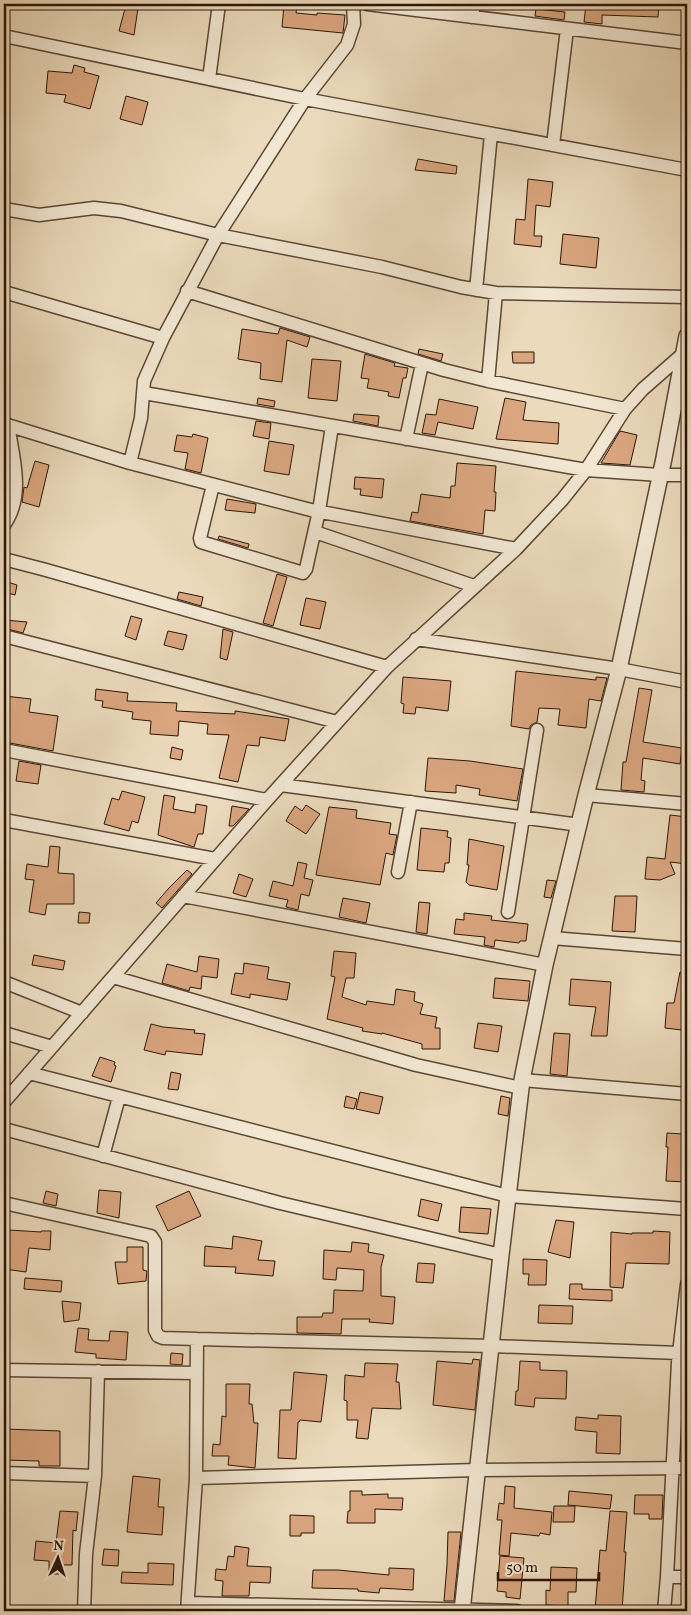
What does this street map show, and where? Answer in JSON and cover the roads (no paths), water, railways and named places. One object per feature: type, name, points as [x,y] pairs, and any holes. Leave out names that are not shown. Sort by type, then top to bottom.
[{"type":"street","points":[[209,79],[218,4]]},
{"type":"street","points":[[130,462],[141,418],[144,381],[163,338],[218,235],[305,99],[350,38],[354,24],[352,4]]},
{"type":"street","points":[[367,4],[687,43]]},
{"type":"street","points":[[472,17],[474,4]]},
{"type":"street","points":[[553,144],[567,29]]},
{"type":"street","points":[[4,36],[305,99],[687,170]]},
{"type":"street","points":[[476,290],[491,134]]},
{"type":"street","points":[[4,208],[39,215],[104,208],[218,235],[382,267],[476,290],[496,293],[687,297]]},
{"type":"street","points":[[187,290],[422,364],[488,381],[625,409]]},
{"type":"street","points":[[4,292],[163,338]]},
{"type":"street","points":[[488,381],[496,293]]},
{"type":"street","points":[[462,1611],[492,1346],[500,1255],[522,1084],[552,938],[586,795],[620,670],[687,336]]},
{"type":"street","points":[[4,1102],[215,859],[387,666],[516,549],[562,500],[586,470],[625,409],[643,389],[684,353]]},
{"type":"street","points":[[406,439],[422,364]]},
{"type":"street","points":[[144,393],[406,439],[492,452],[586,470],[660,475],[687,474]]},
{"type":"street","points":[[4,525],[12,512],[16,488],[6,425],[130,462],[319,512],[516,549]]},
{"type":"street","points":[[213,485],[200,538],[203,544],[302,573],[306,569],[315,532],[332,426]]},
{"type":"street","points":[[315,532],[474,586]]},
{"type":"street","points":[[4,559],[387,666]]},
{"type":"street","points":[[4,636],[337,722]]},
{"type":"street","points":[[416,639],[687,682]]},
{"type":"street","points":[[508,912],[537,730]]},
{"type":"street","points":[[4,750],[267,800]]},
{"type":"street","points":[[282,785],[580,825]]},
{"type":"street","points":[[586,795],[687,804]]},
{"type":"street","points":[[398,872],[411,802]]},
{"type":"street","points":[[4,820],[215,859]]},
{"type":"street","points":[[183,896],[546,964]]},
{"type":"street","points":[[552,938],[687,949]]},
{"type":"street","points":[[112,977],[416,1065],[522,1084],[687,1094]]},
{"type":"street","points":[[4,982],[82,1013]]},
{"type":"street","points":[[4,1033],[52,1047]]},
{"type":"street","points":[[29,1073],[508,1196],[687,1209]]},
{"type":"street","points":[[103,1156],[119,1097]]},
{"type":"street","points":[[4,1129],[280,1203],[500,1255]]},
{"type":"street","points":[[4,1204],[151,1236],[155,1242],[155,1330],[158,1336],[197,1339],[492,1346],[682,1359]]},
{"type":"street","points":[[664,1611],[672,1468],[687,1284]]},
{"type":"street","points":[[197,1339],[196,1478],[187,1607],[517,1611]]},
{"type":"street","points":[[4,1370],[196,1373]]},
{"type":"street","points":[[84,1611],[86,1554],[95,1476],[98,1371]]},
{"type":"street","points":[[196,1478],[477,1470],[687,1468]]},
{"type":"street","points":[[4,1473],[95,1476]]},
{"type":"street","points":[[667,1577],[687,1577]]}]
